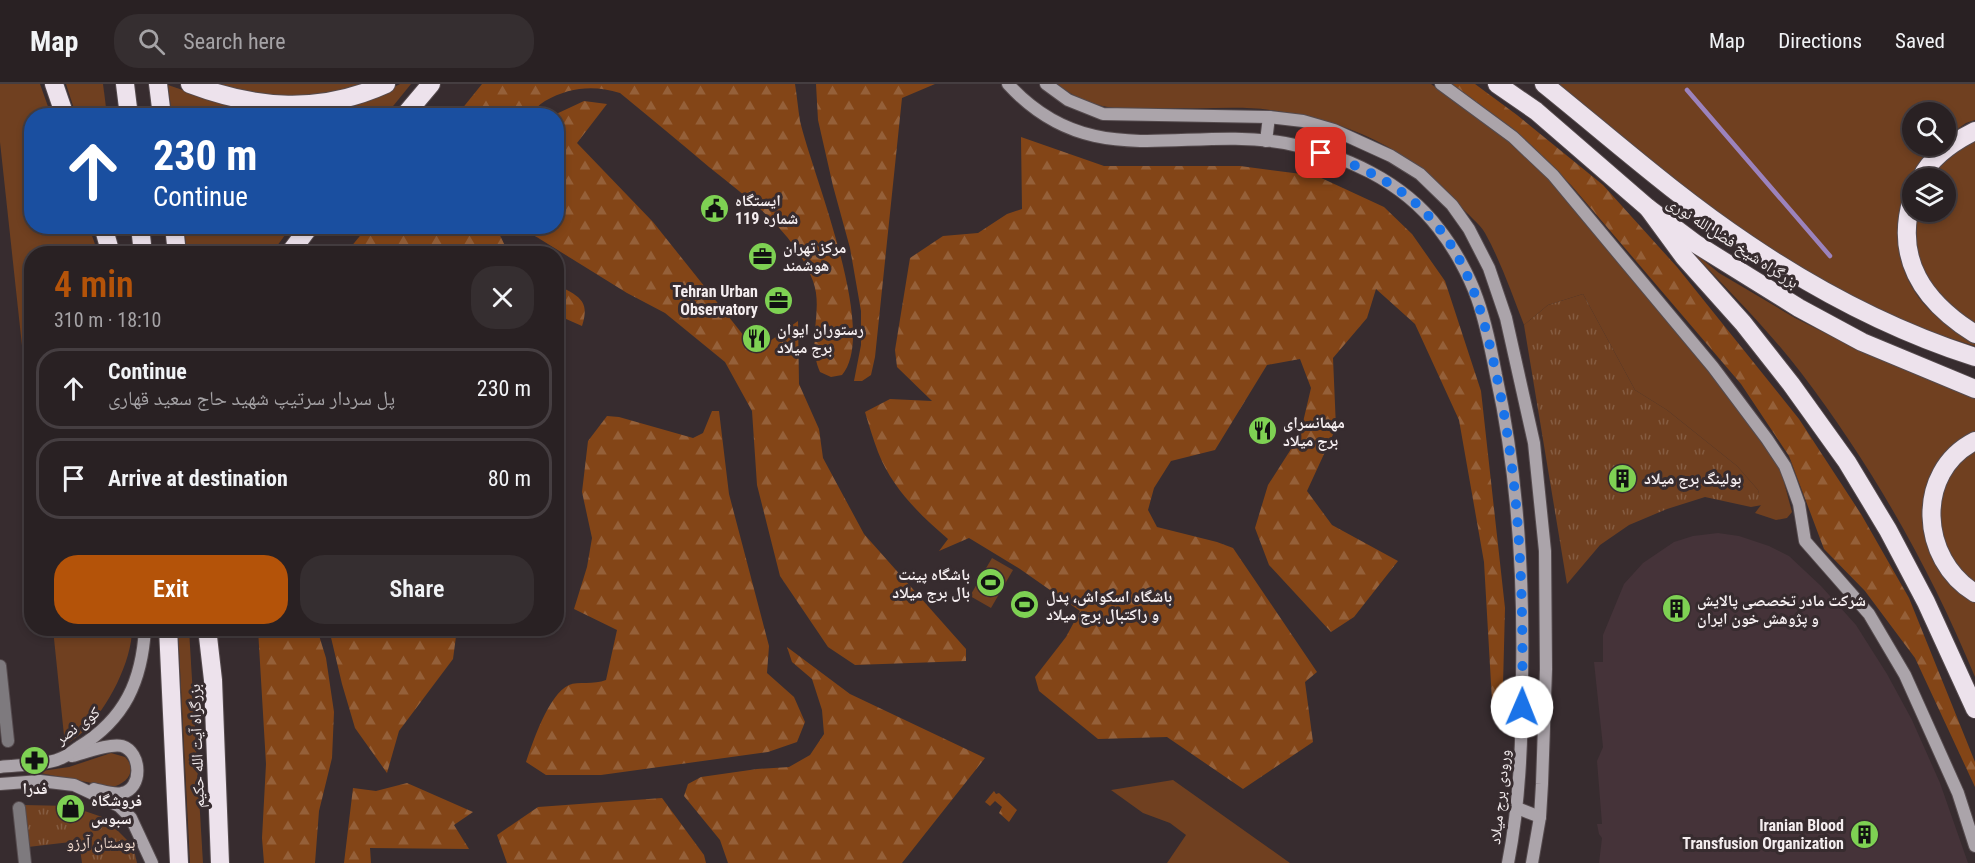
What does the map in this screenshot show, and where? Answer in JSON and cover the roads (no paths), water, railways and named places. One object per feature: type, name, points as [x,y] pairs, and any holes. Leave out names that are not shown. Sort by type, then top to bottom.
[{"type":"highway","points":[[54,84],[62,108]]},
{"type":"highway","points":[[125,84],[129,108]]},
{"type":"highway","points":[[158,84],[162,108]]},
{"type":"highway","points":[[190,84],[242,101],[275,105],[350,98],[386,84]]},
{"type":"highway","points":[[411,108],[431,84]]},
{"type":"highway","name":"بزرگراه شیخ فضل‌الله نوری","points":[[1497,84],[1536,111],[1648,208],[1696,244],[1799,308],[1862,342],[1975,389]]},
{"type":"highway","name":"بزرگراه شیخ فضل‌الله نوری","points":[[1544,84],[1683,197],[1747,244],[1809,282],[1887,324],[1975,357]]},
{"type":"highway","points":[[1929,168],[1940,155],[1959,139],[1975,131]]},
{"type":"highway","points":[[1648,208],[1684,257],[1750,332],[1791,384],[1847,462],[1888,530],[1926,602],[1975,709]]},
{"type":"highway","points":[[1907,222],[1908,254],[1918,279],[1929,296],[1944,312],[1975,334]]},
{"type":"highway","points":[[1975,441],[1956,454],[1936,485],[1931,504],[1931,524],[1943,562],[1952,575],[1975,593]]},
{"type":"highway","name":"بزرگراه آیت الله حکیم","points":[[168,636],[179,863]]},
{"type":"highway","name":"بزرگراه آیت الله حکیم","points":[[208,636],[213,680],[220,863]]},
{"type":"highway","points":[[213,680],[215,636]]},
{"type":"street","name":"ورودی برج میلاد","points":[[1008,84],[1045,117],[1064,127],[1101,138],[1266,141],[1287,144],[1338,158],[1371,173],[1414,201],[1449,242],[1477,296],[1506,421],[1513,466],[1523,627],[1522,728],[1517,808],[1510,862]]},
{"type":"street","points":[[1046,84],[1068,100],[1103,114],[1269,117],[1334,130],[1391,156],[1420,174],[1452,205],[1470,229],[1489,268],[1506,318],[1537,468],[1545,551],[1546,616],[1540,817],[1532,863]]},
{"type":"street","points":[[1441,84],[1513,137],[1553,175],[1713,368],[1767,439],[1785,466],[1790,479],[1799,504],[1805,542],[1869,614],[1905,675],[1958,793],[1975,846]]},
{"type":"street","points":[[1266,141],[1269,117]]},
{"type":"street","name":"کوی نصر","points":[[0,767],[59,760],[92,739],[112,720],[126,702],[137,681],[145,636]]},
{"type":"street","points":[[0,666],[8,741]]},
{"type":"street","points":[[0,784],[40,780],[118,794],[124,793],[134,784],[137,776],[136,758],[131,750],[121,746],[111,746],[59,760]]},
{"type":"street","points":[[74,785],[119,806],[131,818],[152,863]]},
{"type":"street","points":[[19,808],[25,863]]},
{"type":"street","points":[[1517,808],[1540,817]]},
{"type":"waterway","points":[[1687,90],[1830,256]]},
{"type":"place","name":"ایستگاه شماره 119","points":[[714,209]]},
{"type":"place","name":"مرکز تهران هوشمند","points":[[762,256]]},
{"type":"place","name":"Tehran Urban Observatory","points":[[779,300]]},
{"type":"place","name":"رستوران ایوان برج میلاد","points":[[756,338]]},
{"type":"place","name":"مهمانسرای برج میلاد","points":[[1262,431]]},
{"type":"place","name":"بولینگ برج ميلاد","points":[[1623,478]]},
{"type":"place","name":"باشگاه پینت بال برج میلاد","points":[[991,583]]},
{"type":"place","name":"باشگاه اسکواش، پدل و راکتبال برج میلاد","points":[[1025,605]]},
{"type":"place","name":"شرکت مادر تخصصی پالایش و پژوهش خون ایران","points":[[1676,609]]},
{"type":"place","name":"فدرا","points":[[35,760]]},
{"type":"place","name":"فروشگاه سبوس","points":[[70,809]]},
{"type":"place","name":"Iranian Blood Transfusion Organization","points":[[1865,834]]},
{"type":"park label","name":"بوستان آرزو","points":[[101,842]]}]
